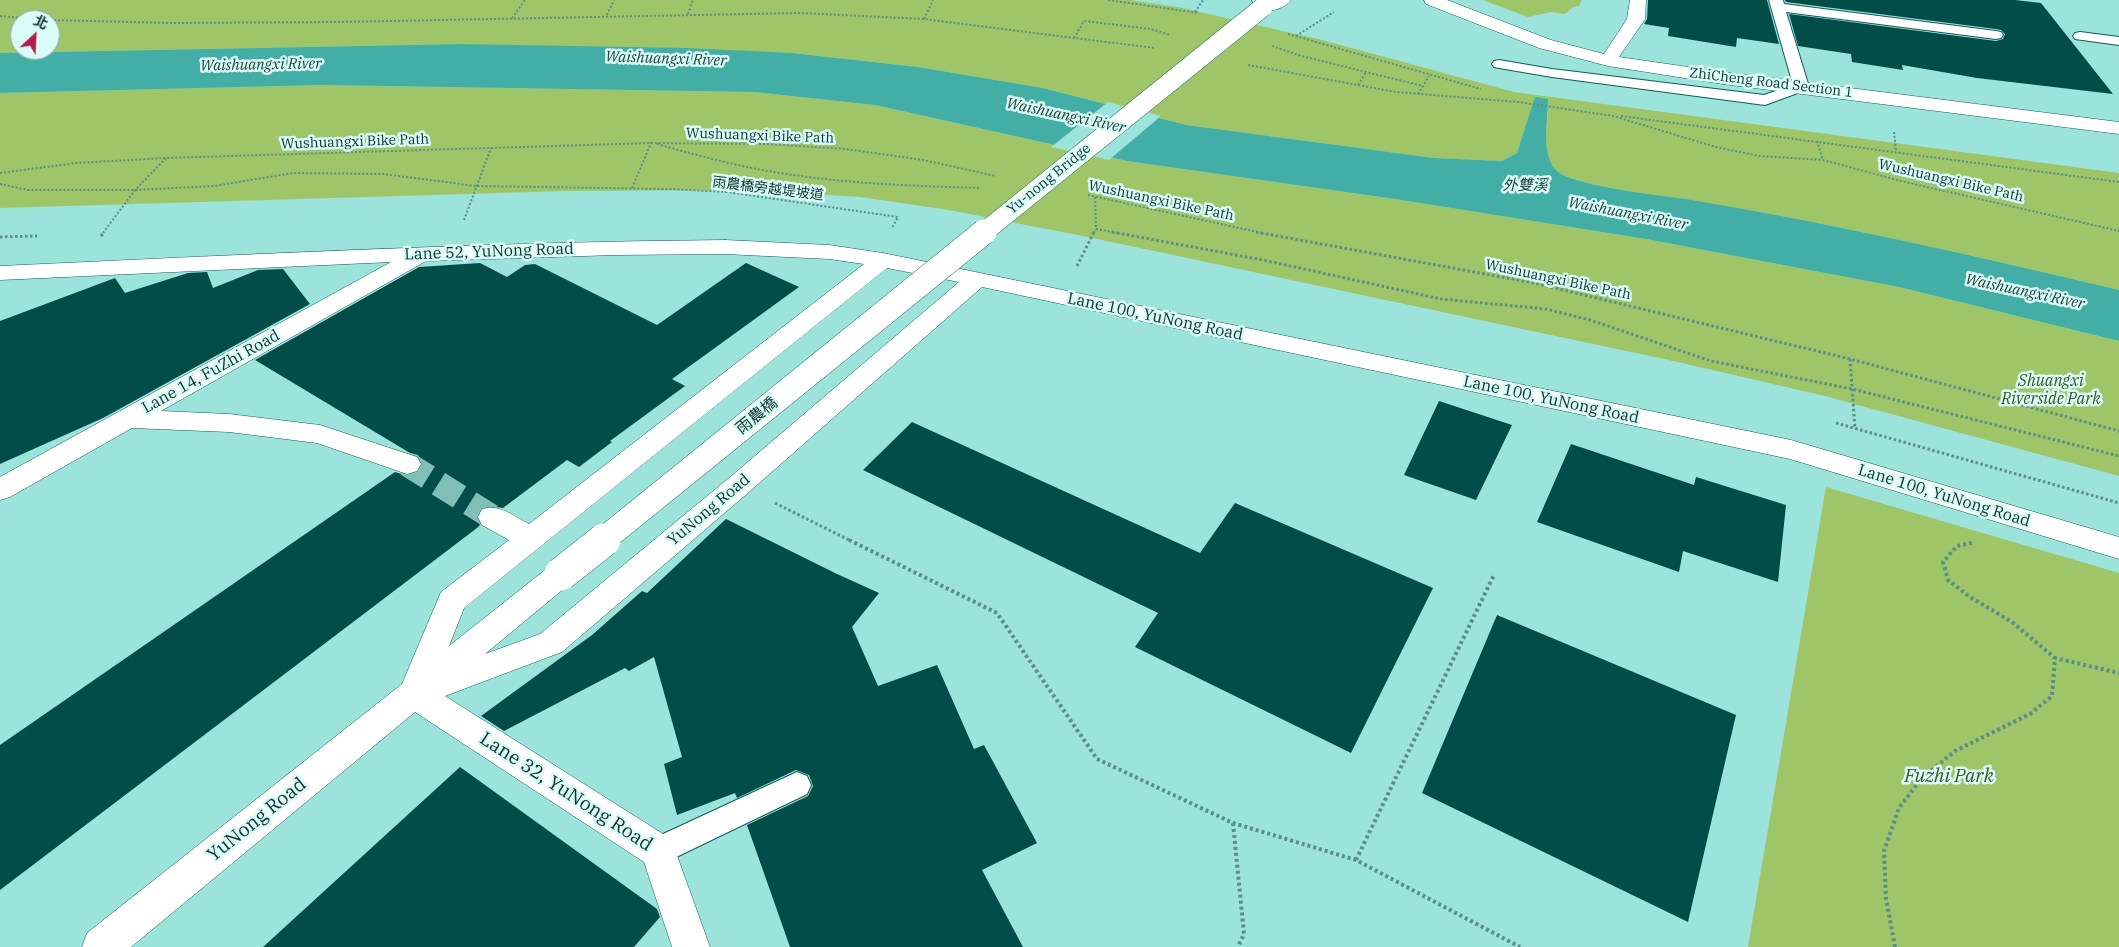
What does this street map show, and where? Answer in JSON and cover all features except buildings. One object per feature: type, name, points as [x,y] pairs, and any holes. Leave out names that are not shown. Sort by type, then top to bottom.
[{"type":"street","name":"ZhiCheng Road Section 1","points":[[1432,0],[1545,44],[1608,61],[1723,78],[2119,128]]},
{"type":"street","points":[[1608,61],[1636,19],[1638,0]]},
{"type":"street","name":"雨農橋","points":[[561,574],[1269,2]]},
{"type":"street","name":"Lane 52, YuNong Road","points":[[0,273],[423,254],[615,248],[725,247],[829,252],[883,260],[977,279]]},
{"type":"street","name":"Lane 14, FuZhi Road","points":[[0,490],[423,254]]},
{"type":"street","name":"YuNong Road","points":[[414,694],[452,601],[529,538],[883,260]]},
{"type":"street","name":"YuNong Road","points":[[414,694],[551,643],[739,485],[977,279]]},
{"type":"street","name":"Lane 100, YuNong Road","points":[[977,279],[1791,450],[2119,548]]},
{"type":"street","points":[[128,419],[229,423],[320,434],[407,464]]},
{"type":"street","points":[[492,517],[529,538]]},
{"type":"street","name":"YuNong Road","points":[[101,947],[561,574]]},
{"type":"street","name":"Lane 32, YuNong Road","points":[[414,694],[658,852],[691,947]]},
{"type":"lane","points":[[1499,64],[1552,73],[1765,100],[1801,87],[1777,3],[1996,35]]},
{"type":"lane","points":[[2080,36],[2119,41]]},
{"type":"lane","points":[[658,852],[797,785]]},
{"type":"path","points":[[512,18],[525,0]]},
{"type":"path","points":[[607,16],[614,0]]},
{"type":"path","points":[[688,14],[692,0]]},
{"type":"path","points":[[924,19],[934,0]]},
{"type":"path","points":[[1108,0],[1201,13]]},
{"type":"path","points":[[1195,12],[1204,0]]},
{"type":"path","points":[[1296,36],[1334,12]]},
{"type":"path","points":[[60,20],[180,23],[799,13],[924,19],[1160,48]]},
{"type":"path","points":[[1074,38],[1084,20],[1151,29],[1176,37]]},
{"type":"path","points":[[1288,34],[1486,91]]},
{"type":"path","points":[[1266,44],[1301,56],[1423,86]]},
{"type":"path","name":"Wushuangxi Bike Path","points":[[1241,63],[1418,94],[1518,102],[1613,116],[1716,147],[1759,156],[1823,160],[1901,181],[2119,231]]},
{"type":"path","points":[[1358,85],[1366,72]]},
{"type":"path","points":[[1418,94],[1429,76]]},
{"type":"path","points":[[1502,96],[1518,102]]},
{"type":"path","points":[[1613,116],[1896,151],[2119,182]]},
{"type":"path","points":[[1893,128],[1896,151]]},
{"type":"path","points":[[1816,141],[1823,160]]},
{"type":"path","points":[[0,184],[28,190],[136,190],[214,186],[293,174],[383,174],[476,186],[632,188],[651,143],[728,164],[806,177],[884,184],[988,189]]},
{"type":"path","name":"Wushuangxi Bike Path","points":[[0,173],[76,163],[166,158],[651,143],[765,144],[846,149],[923,160],[999,176]]},
{"type":"path","points":[[462,225],[491,148]]},
{"type":"path","points":[[102,234],[136,190],[166,158]]},
{"type":"path","name":"雨農橋旁越堤坡道","points":[[632,188],[727,192],[898,217],[892,228],[884,226]]},
{"type":"path","name":"Wushuangxi Bike Path","points":[[1086,195],[1270,235],[1534,283],[1850,359],[2119,431]]},
{"type":"path","points":[[1076,268],[1096,229],[1095,197]]},
{"type":"path","points":[[1096,229],[1263,260],[1441,300],[1546,308],[1590,320],[1710,361],[1852,390],[2119,456]]},
{"type":"path","points":[[1850,359],[1854,428]]},
{"type":"path","points":[[739,485],[998,613],[1096,759],[1233,823],[1356,860],[1520,947]]},
{"type":"path","points":[[1958,500],[1975,542],[1958,546],[1943,562],[1948,580],[1970,597],[2012,622],[2055,658],[2119,673]]},
{"type":"path","points":[[1356,860],[1494,575]]},
{"type":"path","points":[[1895,947],[1886,899],[1884,851],[1899,808],[1921,779],[1955,751],[2030,714],[2052,696],[2055,658]]},
{"type":"path","points":[[1233,823],[1244,934],[1238,947]]},
{"type":"green space","points":[[0,0],[1130,0],[1178,7],[1322,40],[1514,92],[2119,173],[2119,290],[1849,229],[1740,208],[1617,189],[1579,181],[1565,176],[1551,164],[1546,137],[1548,99],[1535,98],[1517,153],[1502,161],[1434,158],[1186,125],[1043,88],[918,67],[792,53],[461,44],[60,52],[60,10],[10,10],[10,53],[0,53]]},
{"type":"green space","points":[[1483,0],[1582,0],[1579,6],[1573,7],[1565,14],[1551,12],[1528,17]]},
{"type":"green space","name":"Shuangxi Riverside Park","points":[[322,85],[754,92],[875,105],[1127,161],[1395,199],[1646,239],[1899,287],[2119,341],[2119,476],[1825,396],[1669,360],[1088,237],[949,210],[860,197],[749,190],[565,191],[0,208],[0,93]]},
{"type":"green space","name":"Fuzhi Park","points":[[1826,487],[2119,573],[2119,947],[1748,947]]},
{"type":"water","name":"外雙溪","points":[[461,44],[686,48],[792,53],[918,67],[1043,88],[1186,125],[1434,158],[1502,161],[1517,153],[1535,97],[1548,99],[1546,137],[1548,156],[1557,171],[1565,176],[1617,189],[1741,208],[1849,229],[2119,290],[2119,341],[1899,287],[1646,239],[1395,199],[1127,161],[875,105],[754,92],[322,85],[0,93],[0,53],[10,53],[10,60],[60,60],[60,52]]},
{"type":"pier","points":[[1108,102],[1161,116],[1109,160],[1051,147]]},
{"type":"tunnel","points":[[407,464],[492,517]]},
{"type":"water label","name":"Waishuangxi River","points":[[666,59]]},
{"type":"water label","name":"Waishuangxi River","points":[[261,65]]},
{"type":"water label","name":"Waishuangxi River","points":[[1066,116]]},
{"type":"water label","name":"Waishuangxi River","points":[[1628,214]]},
{"type":"water label","name":"Waishuangxi River","points":[[2025,292]]}]
